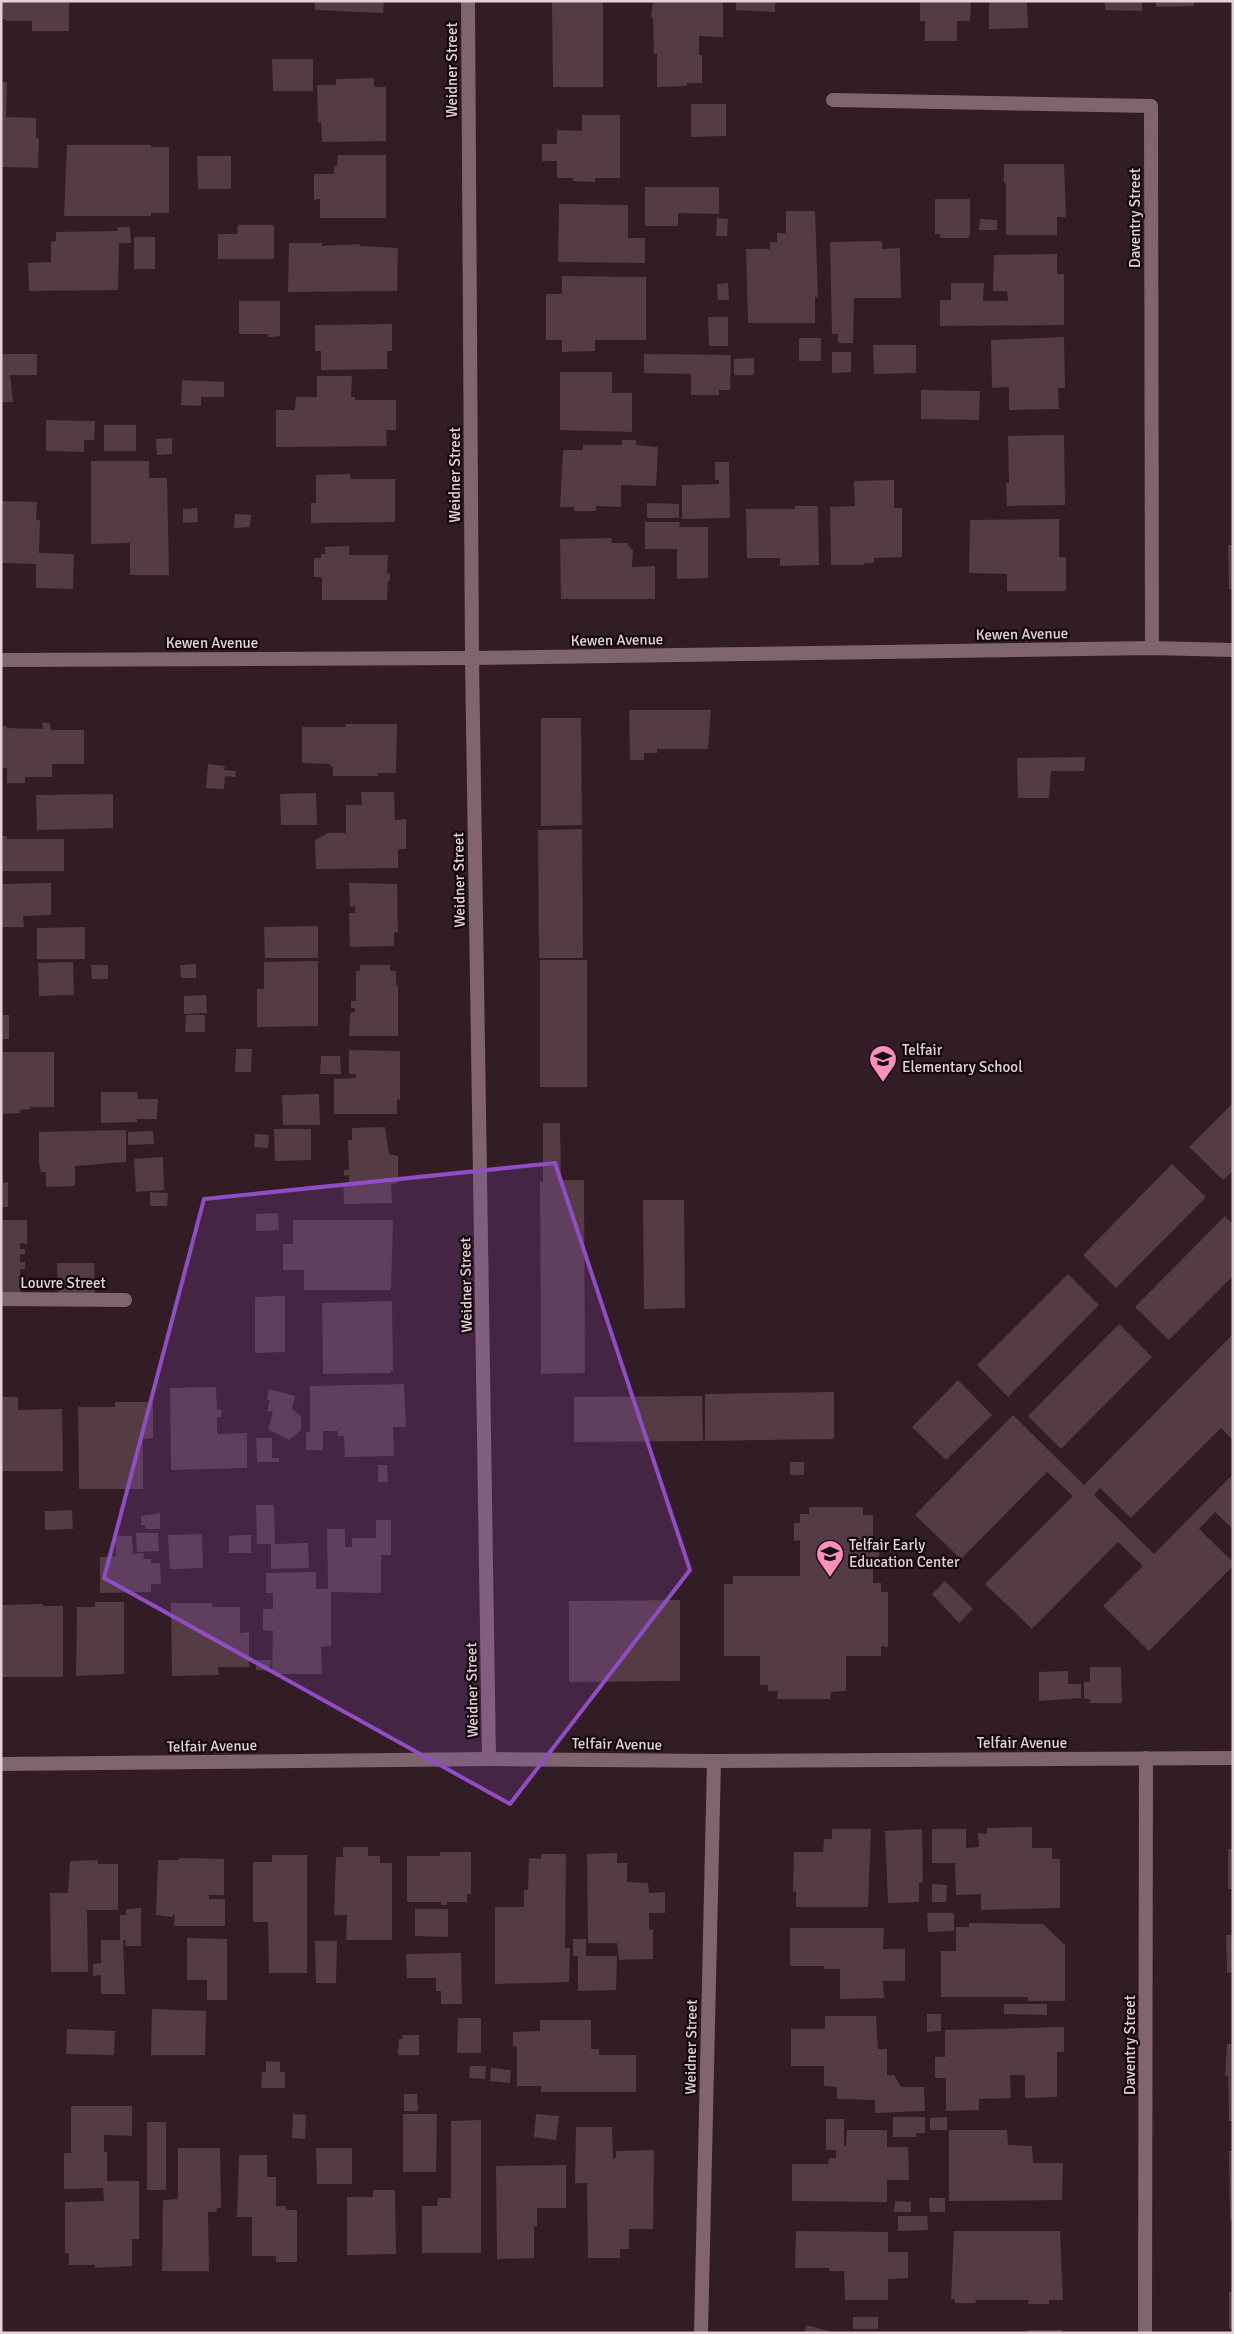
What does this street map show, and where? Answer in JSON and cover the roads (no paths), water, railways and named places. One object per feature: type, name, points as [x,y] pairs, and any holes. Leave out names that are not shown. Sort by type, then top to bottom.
[{"type":"street","name":"Weidner Street","points":[[468,1],[472,658],[489,1759]]},
{"type":"street","name":"Daventry Street","points":[[833,100],[1150,106],[1152,648]]},
{"type":"street","name":"Kewen Avenue","points":[[1,660],[472,658],[1152,648],[1233,650]]},
{"type":"street","name":"Louvre Street","points":[[1,1299],[125,1300]]},
{"type":"street","name":"Daventry Street","points":[[1145,2333],[1146,1758]]},
{"type":"street","name":"Telfair Avenue","points":[[1,1764],[489,1759],[714,1761],[1233,1758]]},
{"type":"street","name":"Weidner Street","points":[[701,2333],[714,1761]]},
{"type":"place","name":"Telfair Elementary School","points":[[883,1083]]},
{"type":"place","name":"Telfair Early Education Center","points":[[830,1578]]}]
